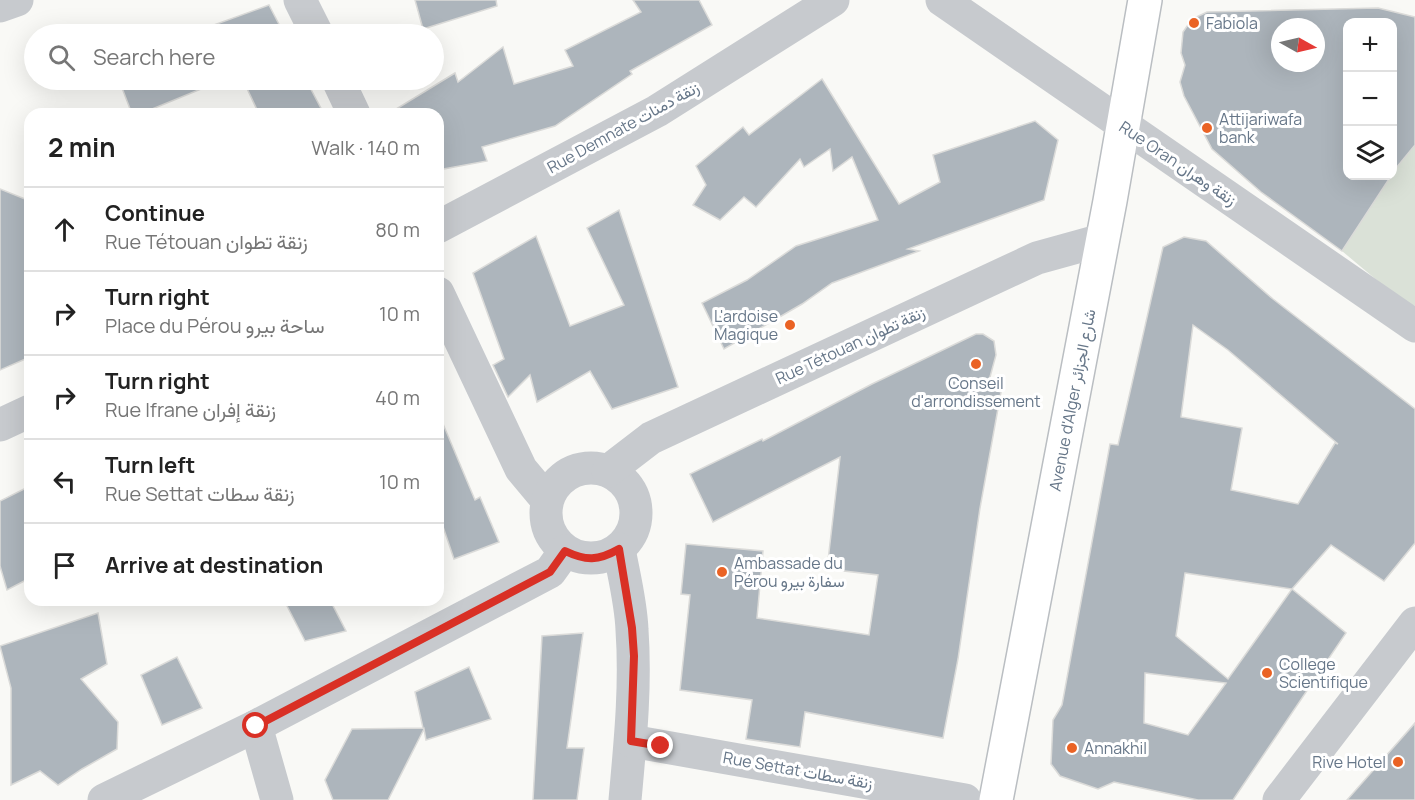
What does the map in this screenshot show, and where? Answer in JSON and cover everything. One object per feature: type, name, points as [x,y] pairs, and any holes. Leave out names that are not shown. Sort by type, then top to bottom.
[{"type":"main road","name":"Avenue d'Alger شارع الجزائر","points":[[996,800],[1145,0]]},
{"type":"street","points":[[0,6],[17,0]]},
{"type":"street","points":[[300,0],[312,24]]},
{"type":"street","name":"Rue Demnate زنقة دمنات","points":[[444,223],[657,111],[833,0]]},
{"type":"street","name":"Rue Oran زنقة وهران","points":[[942,0],[1415,326]]},
{"type":"street","points":[[343,90],[351,108]]},
{"type":"street","name":"Rue Tétouan زنقة تطوان","points":[[608,471],[651,438],[1037,258],[1102,240]]},
{"type":"street","points":[[444,306],[520,469],[547,500]]},
{"type":"street","points":[[0,425],[24,414]]},
{"type":"street","points":[[593,467],[608,471],[621,479],[631,492],[636,507],[636,522],[630,537],[619,549],[607,556],[593,559],[578,558],[565,551],[554,540],[545,512],[547,500],[552,489],[570,473],[581,468],[593,467]]},
{"type":"street","points":[[619,549],[632,628],[634,656],[631,741],[625,800]]},
{"type":"street","points":[[104,800],[256,726],[550,572],[565,551]]},
{"type":"street","points":[[1280,800],[1415,623]]},
{"type":"street","points":[[256,726],[277,800]]},
{"type":"street","name":"Rue Settat زنقة سطات","points":[[631,741],[965,800]]},
{"type":"shaded area","points":[[1415,145],[1415,306],[1403,302],[1342,251],[1388,180],[1397,180],[1397,167]]},
{"type":"building","points":[[415,0],[496,0],[497,6],[439,24],[422,24]]},
{"type":"building","points":[[633,0],[699,0],[712,25],[630,71],[632,74],[555,126],[482,147],[487,161],[444,169],[444,108],[398,108],[427,90],[444,90],[444,80],[455,73],[458,82],[503,47],[514,84],[573,66],[565,50],[641,12]]},
{"type":"building","points":[[269,5],[279,24],[217,24]]},
{"type":"building","points":[[1378,8],[1415,17],[1415,145],[1397,167],[1397,18],[1343,18],[1343,180],[1388,180],[1342,251],[1261,192],[1212,149],[1184,96],[1180,82],[1185,65],[1181,53],[1183,32],[1192,19],[1207,12]]},
{"type":"building","points":[[822,79],[899,204],[940,182],[933,155],[1035,121],[1058,140],[1044,200],[908,249],[919,251],[832,283],[802,304],[724,349],[702,303],[747,280],[796,246],[878,220],[852,157],[833,171],[830,149],[804,167],[800,159],[756,207],[744,197],[720,220],[693,205],[706,185],[696,166],[743,127],[749,135]]},
{"type":"building","points":[[123,90],[199,90],[155,108],[130,108]]},
{"type":"building","points":[[248,90],[311,90],[321,108],[256,108]]},
{"type":"building","points":[[0,189],[24,199],[24,360],[0,370]]},
{"type":"building","points":[[619,210],[678,387],[612,409],[590,371],[537,402],[530,375],[508,397],[493,365],[504,359],[473,273],[536,236],[570,326],[624,305],[587,228]]},
{"type":"building","points":[[1184,237],[1206,241],[1273,299],[1415,409],[1415,543],[1384,581],[1331,545],[1292,589],[1346,633],[1233,800],[1198,800],[1114,782],[1098,789],[1060,776],[1051,764],[1053,720],[1062,705],[1110,444],[1118,445],[1163,247]],"holes":[[[1193,325],[1228,350],[1338,444],[1335,443],[1298,504],[1231,490],[1242,428],[1181,417]],[[1185,573],[1292,589],[1228,679],[1176,636]],[[1145,673],[1226,683],[1188,735],[1144,723]]]},
{"type":"building","points":[[976,334],[983,334],[994,341],[996,355],[987,388],[1001,392],[943,738],[805,712],[800,747],[746,739],[752,700],[680,690],[690,595],[681,594],[686,544],[763,551],[757,618],[869,635],[878,575],[827,569],[840,457],[713,522],[690,474],[762,439],[763,441],[872,384]]},
{"type":"building","points":[[444,426],[475,500],[480,497],[499,542],[454,559],[444,530]]},
{"type":"building","points":[[24,489],[24,581],[7,590],[0,566],[0,501]]},
{"type":"building","points":[[287,606],[333,606],[346,631],[305,641]]},
{"type":"building","points":[[98,613],[107,664],[81,679],[118,722],[117,749],[58,785],[40,771],[11,785],[11,688],[0,646]]},
{"type":"building","points":[[583,633],[567,748],[584,748],[577,800],[533,800],[542,636]]},
{"type":"building","points":[[177,657],[202,708],[162,725],[141,675]]},
{"type":"building","points":[[469,667],[491,719],[426,740],[424,729],[388,800],[333,800],[325,780],[352,729],[423,728],[415,692]]},
{"type":"building","name":"Rive Hotel","points":[[1415,723],[1415,800],[1347,800]]},
{"type":"place","name":"Fabiola","points":[[1194,23]]},
{"type":"place","name":"Attijariwafa bank","points":[[1207,128]]},
{"type":"place","name":"L'ardoise Magique","points":[[790,325]]},
{"type":"place","name":"Conseil d'arrondissement","points":[[976,364]]},
{"type":"place","name":"Ambassade du Pérou سفارة بيرو","points":[[722,572]]},
{"type":"place","name":"College Scientifique","points":[[1267,673]]},
{"type":"place","name":"Annakhil","points":[[1072,748]]},
{"type":"place","name":"Rive Hotel","points":[[1398,762]]},
{"type":"route","points":[[256,726],[550,572],[565,551],[578,558],[593,559],[607,556],[619,549],[629,600],[634,656],[631,741],[661,746]]}]
